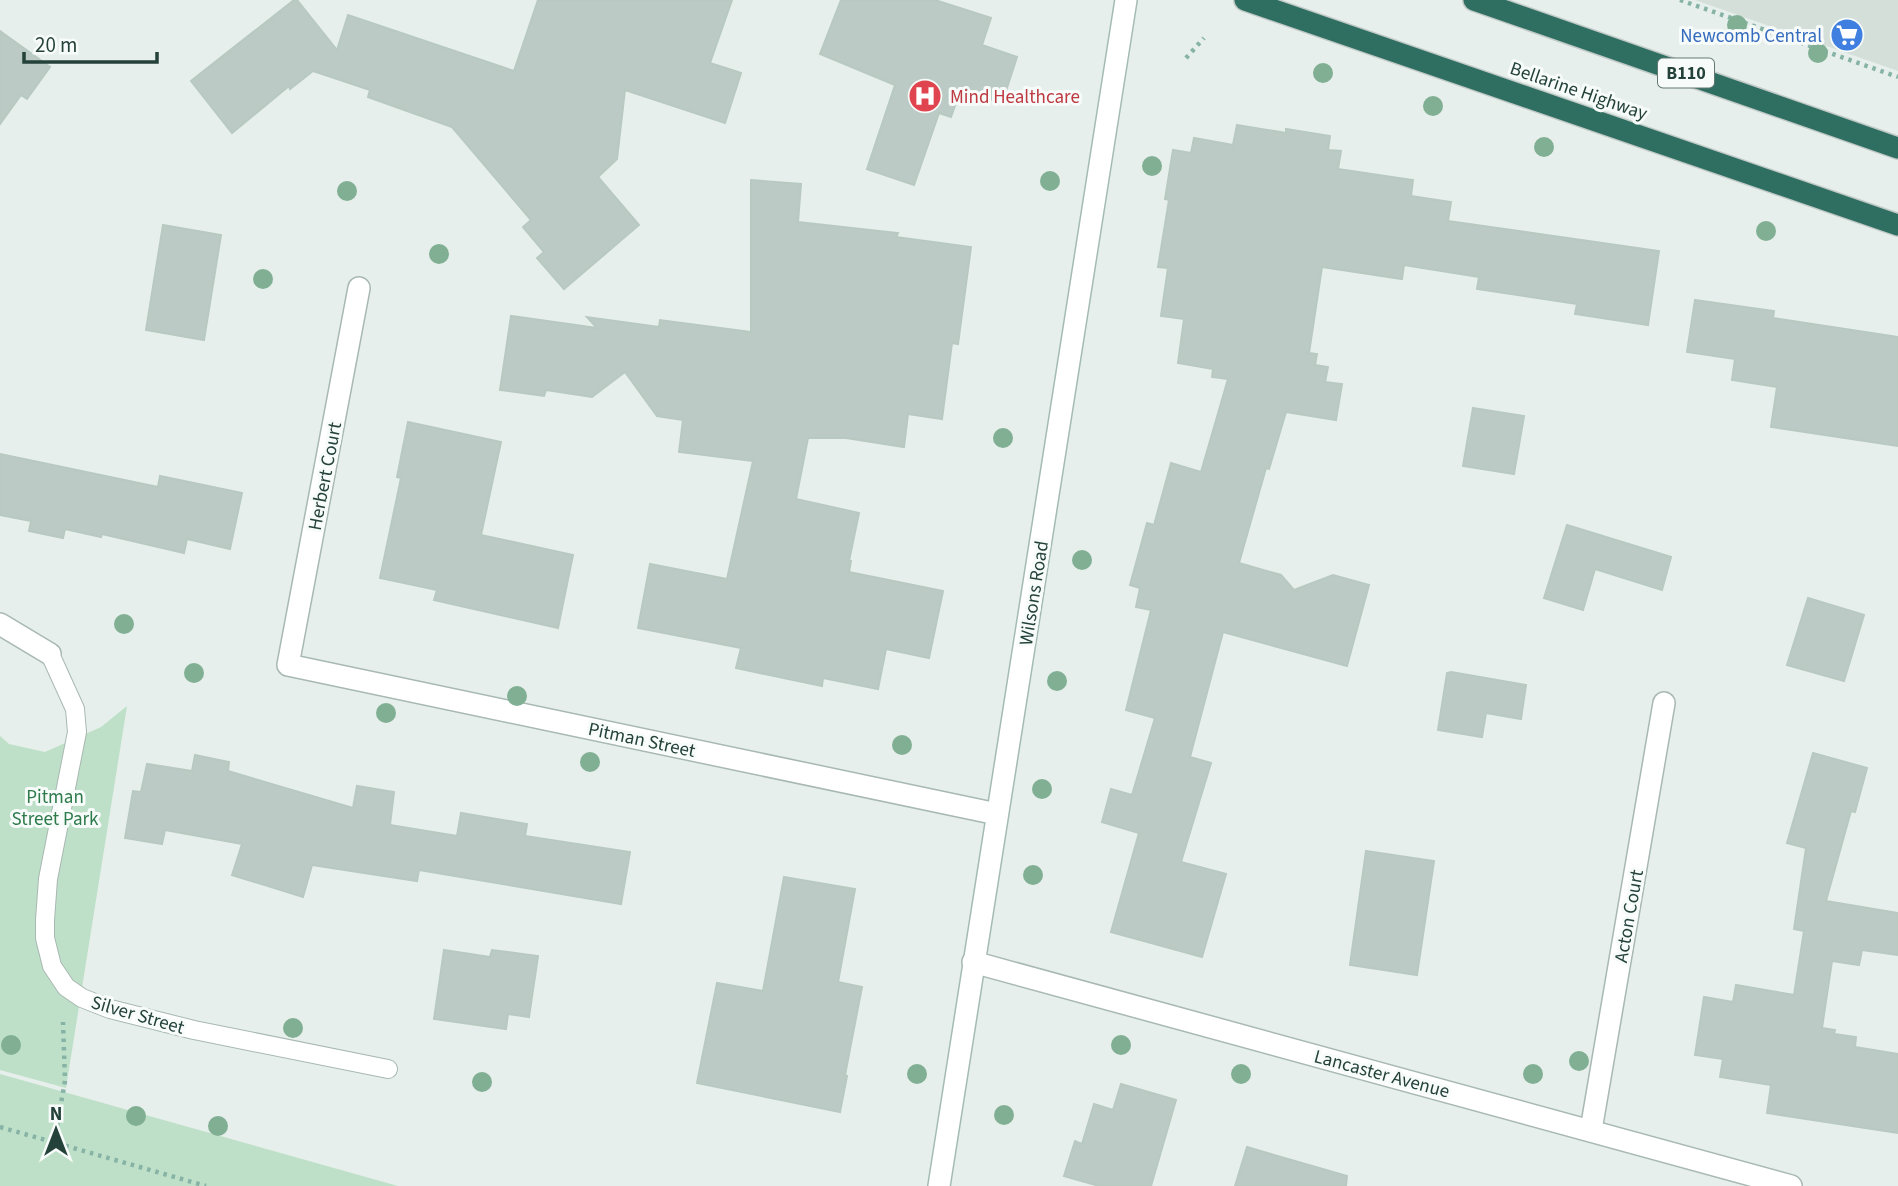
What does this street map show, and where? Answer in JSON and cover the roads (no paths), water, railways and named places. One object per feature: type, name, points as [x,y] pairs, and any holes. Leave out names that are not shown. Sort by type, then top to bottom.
[{"type":"highway","name":"Bellarine Highway","points":[[1245,0],[1898,225]]},
{"type":"highway","name":"B110","points":[[1474,0],[1898,148]]},
{"type":"street","name":"Wilsons Road","points":[[939,1186],[1126,0]]},
{"type":"street","name":"Herbert Court","points":[[288,665],[359,288]]},
{"type":"street","points":[[0,624],[50,654]]},
{"type":"street","name":"Pitman Street","points":[[288,665],[997,814]]},
{"type":"street","name":"Acton Court","points":[[1591,1130],[1664,703]]},
{"type":"street","name":"Lancaster Avenue","points":[[973,962],[1791,1186]]},
{"type":"lane","name":"Silver Street","points":[[50,654],[75,709],[76,732],[48,879],[45,938],[56,976],[65,987],[82,998],[110,1009],[194,1030],[388,1069]]},
{"type":"place","name":"Newcomb Central","points":[[1847,35]]},
{"type":"place","name":"Mind Healthcare","points":[[925,96]]},
{"type":"park label","name":"Pitman Street Park","points":[[55,807]]}]
